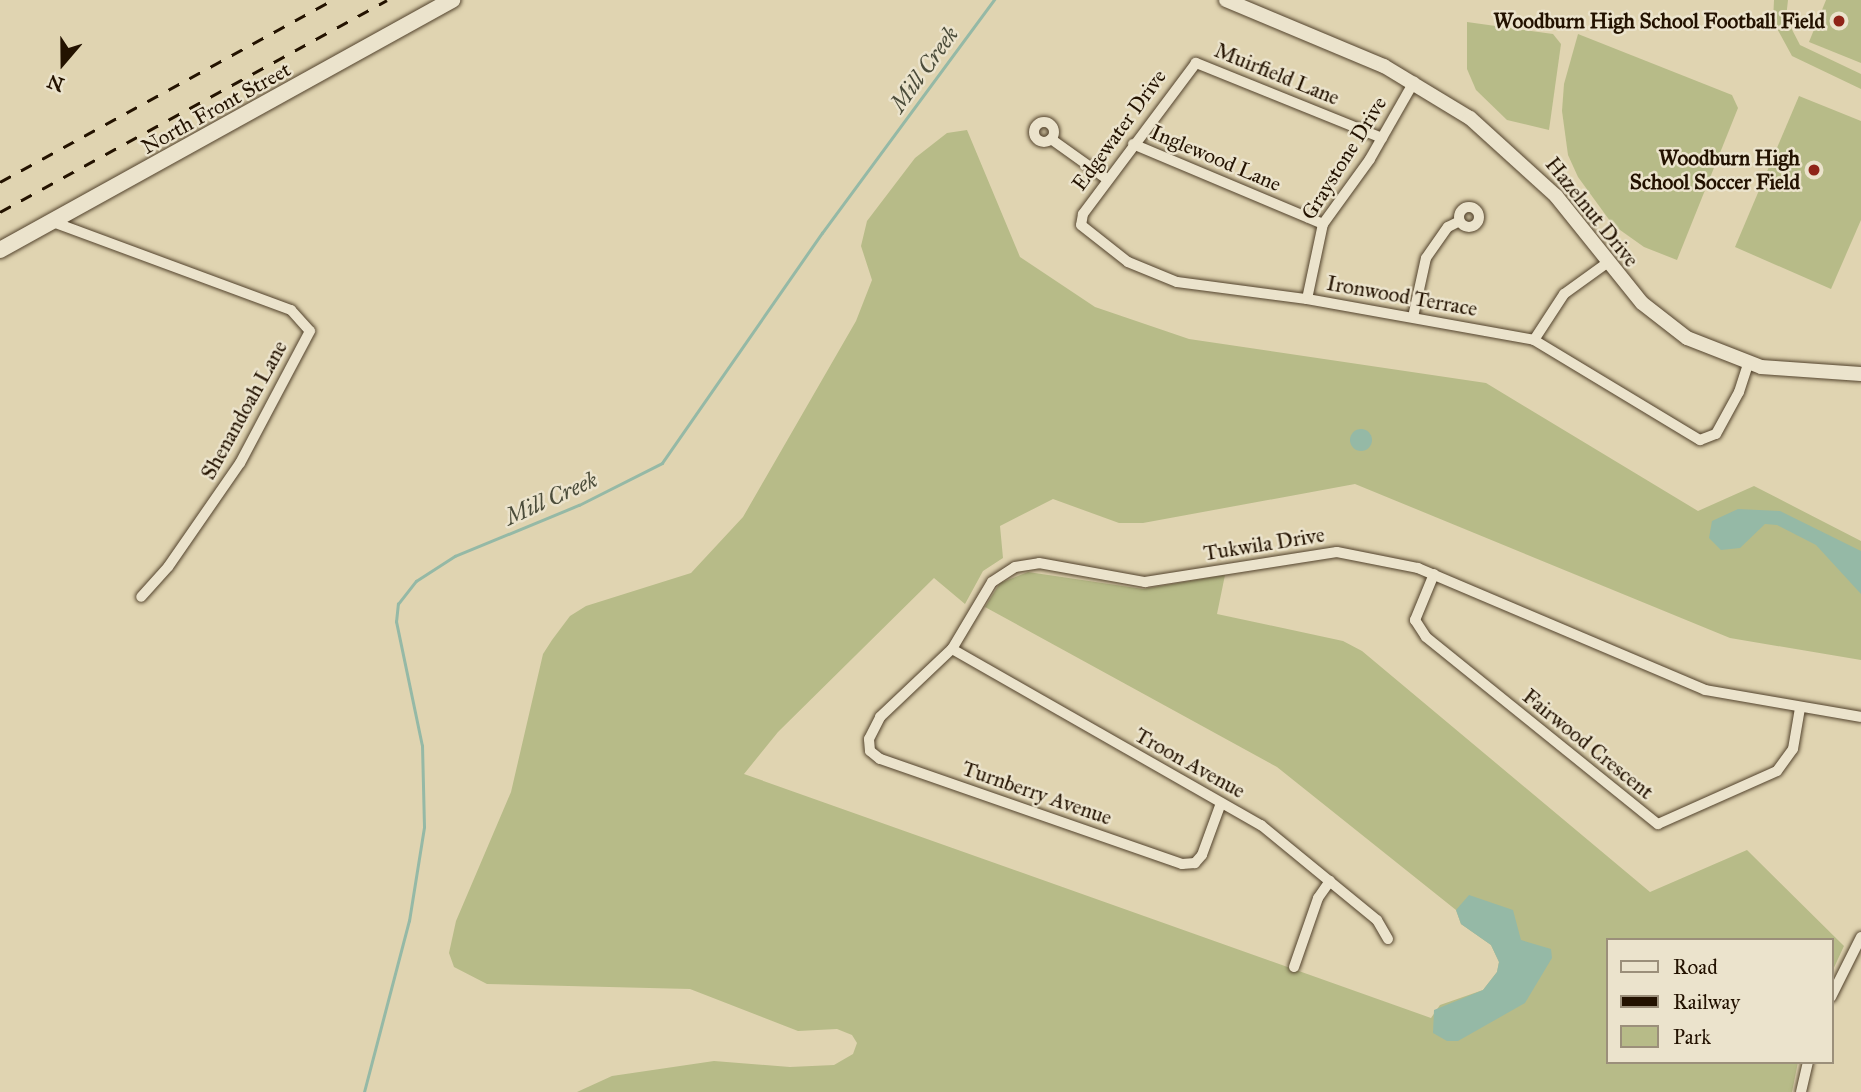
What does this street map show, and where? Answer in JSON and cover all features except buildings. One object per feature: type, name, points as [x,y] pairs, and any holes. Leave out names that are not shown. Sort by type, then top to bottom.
[{"type":"main road","name":"North Front Street","points":[[0,250],[452,0]]},
{"type":"street","name":"Hazelnut Drive","points":[[1226,0],[1414,82],[1470,118],[1519,159],[1574,217],[1607,263],[1642,303],[1675,330],[1748,363],[1797,372],[1861,374]]},
{"type":"street","name":"Muirfield Lane","points":[[1196,63],[1382,138]]},
{"type":"street","name":"Edgewater Drive","points":[[1081,225],[1083,214],[1107,179],[1196,63]]},
{"type":"street","name":"Graystone Drive","points":[[1307,299],[1323,224],[1382,138],[1414,82]]},
{"type":"street","points":[[1051,139],[1107,179]]},
{"type":"street","name":"Inglewood Lane","points":[[1133,144],[1323,224]]},
{"type":"street","points":[[1413,317],[1426,258],[1448,227],[1460,221]]},
{"type":"street","name":"Shenandoah Lane","points":[[53,222],[290,310],[310,331],[240,463],[168,567],[141,597]]},
{"type":"street","name":"Ironwood Terrace","points":[[1081,225],[1114,254],[1166,278],[1307,299],[1534,340],[1694,437],[1707,440],[1716,434],[1735,399],[1748,363]]},
{"type":"street","points":[[1534,340],[1564,294],[1607,263]]},
{"type":"street","name":"Tukwila Drive","points":[[870,751],[877,721],[952,649],[992,582],[1031,563],[1144,582],[1337,552],[1385,558],[1434,574],[1693,686],[1861,718]]},
{"type":"street","name":"Fairwood Crescent","points":[[1434,574],[1415,620],[1426,637],[1658,824],[1777,771],[1793,749],[1800,708]]},
{"type":"street","name":"Troon Avenue","points":[[952,649],[1261,825],[1377,920],[1388,939]]},
{"type":"street","name":"Turnberry Avenue","points":[[870,751],[880,759],[1182,864],[1195,863],[1202,855],[1221,803]]},
{"type":"street","points":[[1294,967],[1318,898],[1330,881]]},
{"type":"street","points":[[1833,993],[1861,937]]},
{"type":"street","points":[[1801,1092],[1808,1064]]},
{"type":"green space","points":[[1774,0],[1788,0],[1786,18],[1800,45],[1861,74],[1861,89],[1792,56],[1773,21]]},
{"type":"green space","name":"Woodburn High School Football Field","points":[[1826,0],[1861,0],[1861,63],[1809,42]]},
{"type":"green space","points":[[1467,22],[1553,34],[1561,44],[1549,130],[1507,120],[1476,90],[1467,69]]},
{"type":"green space","points":[[1578,34],[1732,95],[1738,108],[1677,260],[1644,247],[1613,225],[1578,177],[1568,155],[1562,111],[1564,84]]},
{"type":"green space","name":"Woodburn High School Soccer Field","points":[[1799,96],[1861,121],[1861,220],[1831,289],[1735,247]]},
{"type":"green space","points":[[967,130],[1020,257],[1095,307],[1189,339],[1486,383],[1698,511],[1754,486],[1861,541],[1861,660],[1730,638],[1355,484],[1143,523],[1119,523],[1053,499],[1000,526],[1003,558],[983,571],[965,604],[934,578],[778,732],[744,774],[1431,1018],[1440,1005],[1483,990],[1497,972],[1499,962],[1491,945],[1461,924],[1456,910],[1277,767],[985,607],[1000,583],[1028,572],[1143,589],[1225,575],[1217,614],[1343,641],[1362,651],[1650,892],[1747,850],[1844,946],[1833,970],[1833,938],[1605,938],[1605,1064],[1798,1064],[1792,1092],[577,1092],[612,1076],[714,1061],[790,1067],[834,1065],[853,1054],[857,1043],[852,1035],[837,1029],[798,1031],[690,989],[487,984],[454,967],[449,953],[456,921],[511,792],[543,654],[570,616],[586,606],[691,573],[743,517],[856,321],[872,280],[861,246],[867,221],[915,158],[947,133]]},
{"type":"shaded area","points":[[1361,429],[1369,432],[1372,440],[1369,448],[1361,451],[1353,448],[1350,440],[1353,432]]},
{"type":"shaded area","points":[[1738,509],[1780,511],[1861,551],[1861,594],[1816,545],[1777,525],[1765,524],[1740,548],[1721,550],[1709,538],[1712,521]]},
{"type":"shaded area","points":[[1469,895],[1513,910],[1521,940],[1551,949],[1552,958],[1525,1003],[1458,1041],[1447,1041],[1433,1033],[1434,1010],[1483,990],[1497,972],[1499,962],[1491,945],[1461,924],[1456,910]]},
{"type":"waterway","name":"Mill Creek","points":[[364,1092],[409,921],[424,827],[422,746],[396,622],[398,604],[416,581],[455,556],[579,505],[662,463],[822,233],[994,0]]},
{"type":"railway","points":[[0,182],[333,0]]},
{"type":"railway","points":[[0,212],[387,0]]},
{"type":"place","name":"Woodburn High School Football Field","points":[[1839,21]]},
{"type":"place","name":"Woodburn High School Soccer Field","points":[[1814,170]]}]
